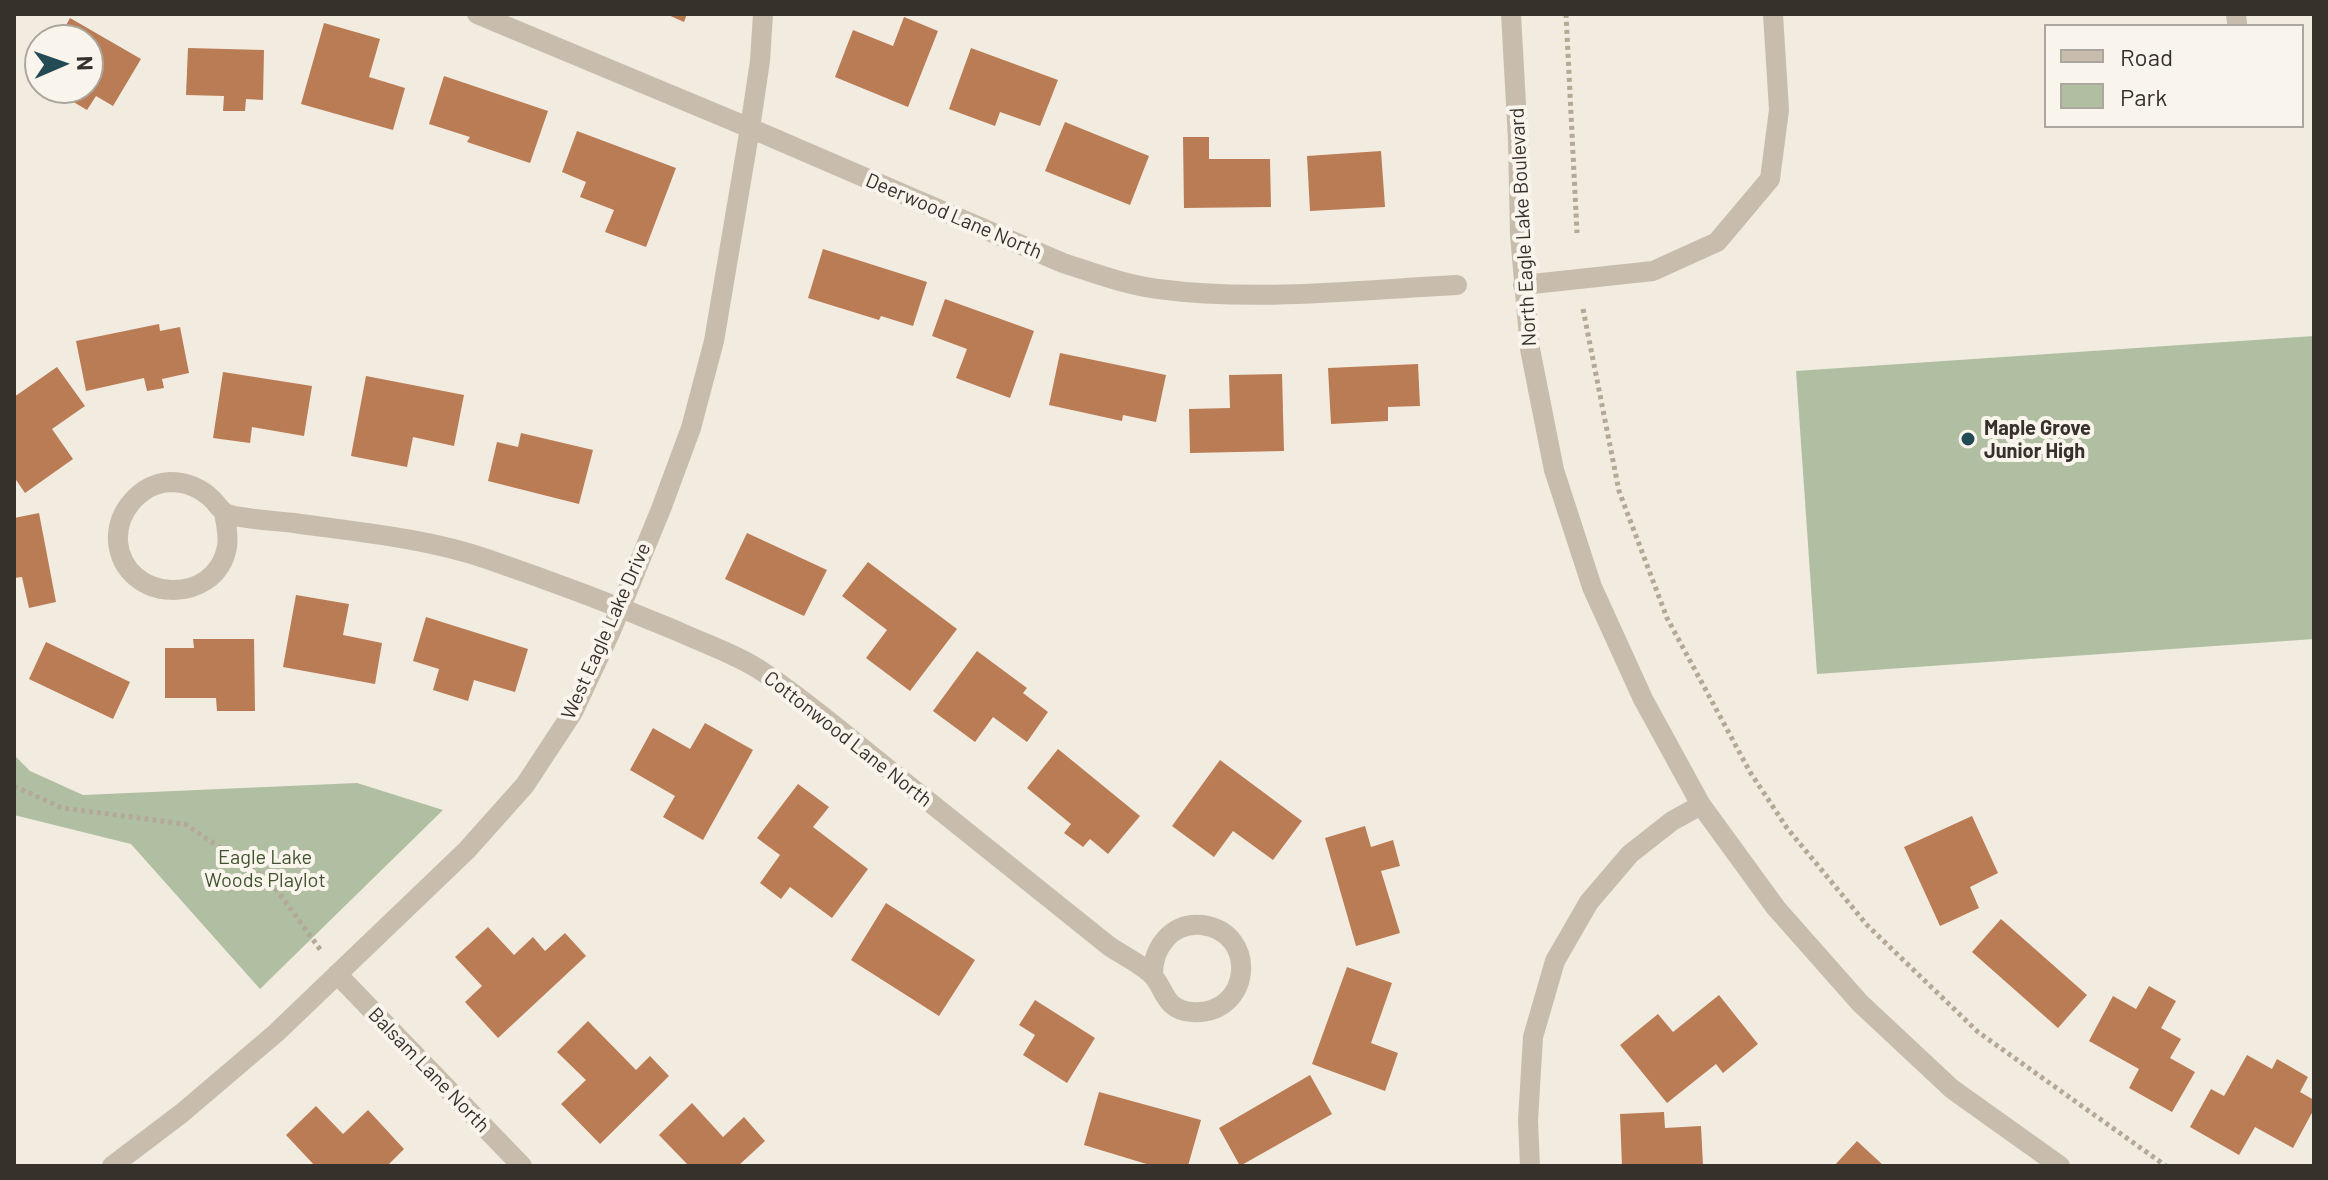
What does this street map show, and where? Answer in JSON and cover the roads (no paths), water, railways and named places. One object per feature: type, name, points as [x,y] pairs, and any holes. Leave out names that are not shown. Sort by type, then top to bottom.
[{"type":"street","name":"Deerwood Lane North","points":[[477,14],[1063,263],[1154,289],[1249,295],[1457,285]]},
{"type":"street","name":"West Eagle Lake Drive","points":[[112,1166],[182,1113],[276,1033],[467,850],[525,785],[573,712],[661,509],[691,428],[714,341],[750,128],[763,14]]},
{"type":"street","name":"North Eagle Lake Boulevard","points":[[1511,14],[1523,285],[1530,349],[1554,470],[1592,587],[1643,699],[1701,805],[1776,908],[1860,1003],[1952,1089],[2060,1166]]},
{"type":"street","points":[[1523,285],[1653,271],[1717,242],[1770,179],[1779,110],[1773,14]]},
{"type":"street","points":[[168,482],[185,483],[201,490],[224,513],[228,532],[220,565],[209,578],[195,587],[178,592],[145,584],[122,559],[118,542],[126,509],[151,486],[168,482]]},
{"type":"street","name":"Cottonwood Lane North","points":[[224,513],[403,538],[469,553],[620,607],[761,670],[1109,946],[1153,974],[1166,1000],[1187,1012],[1208,1012],[1223,1005],[1234,995],[1241,980],[1242,962],[1232,940],[1213,926],[1193,924],[1170,934],[1157,950],[1153,974]]},
{"type":"street","points":[[1530,1166],[1528,1121],[1533,1037],[1555,961],[1589,902],[1630,854],[1672,821],[1701,805]]},
{"type":"street","name":"Balsam Lane North","points":[[337,974],[522,1166]]},
{"type":"place","name":"Maple Grove Junior High","points":[[1968,439]]},
{"type":"park label","name":"Eagle Lake Woods Playlot","points":[[265,868]]}]
